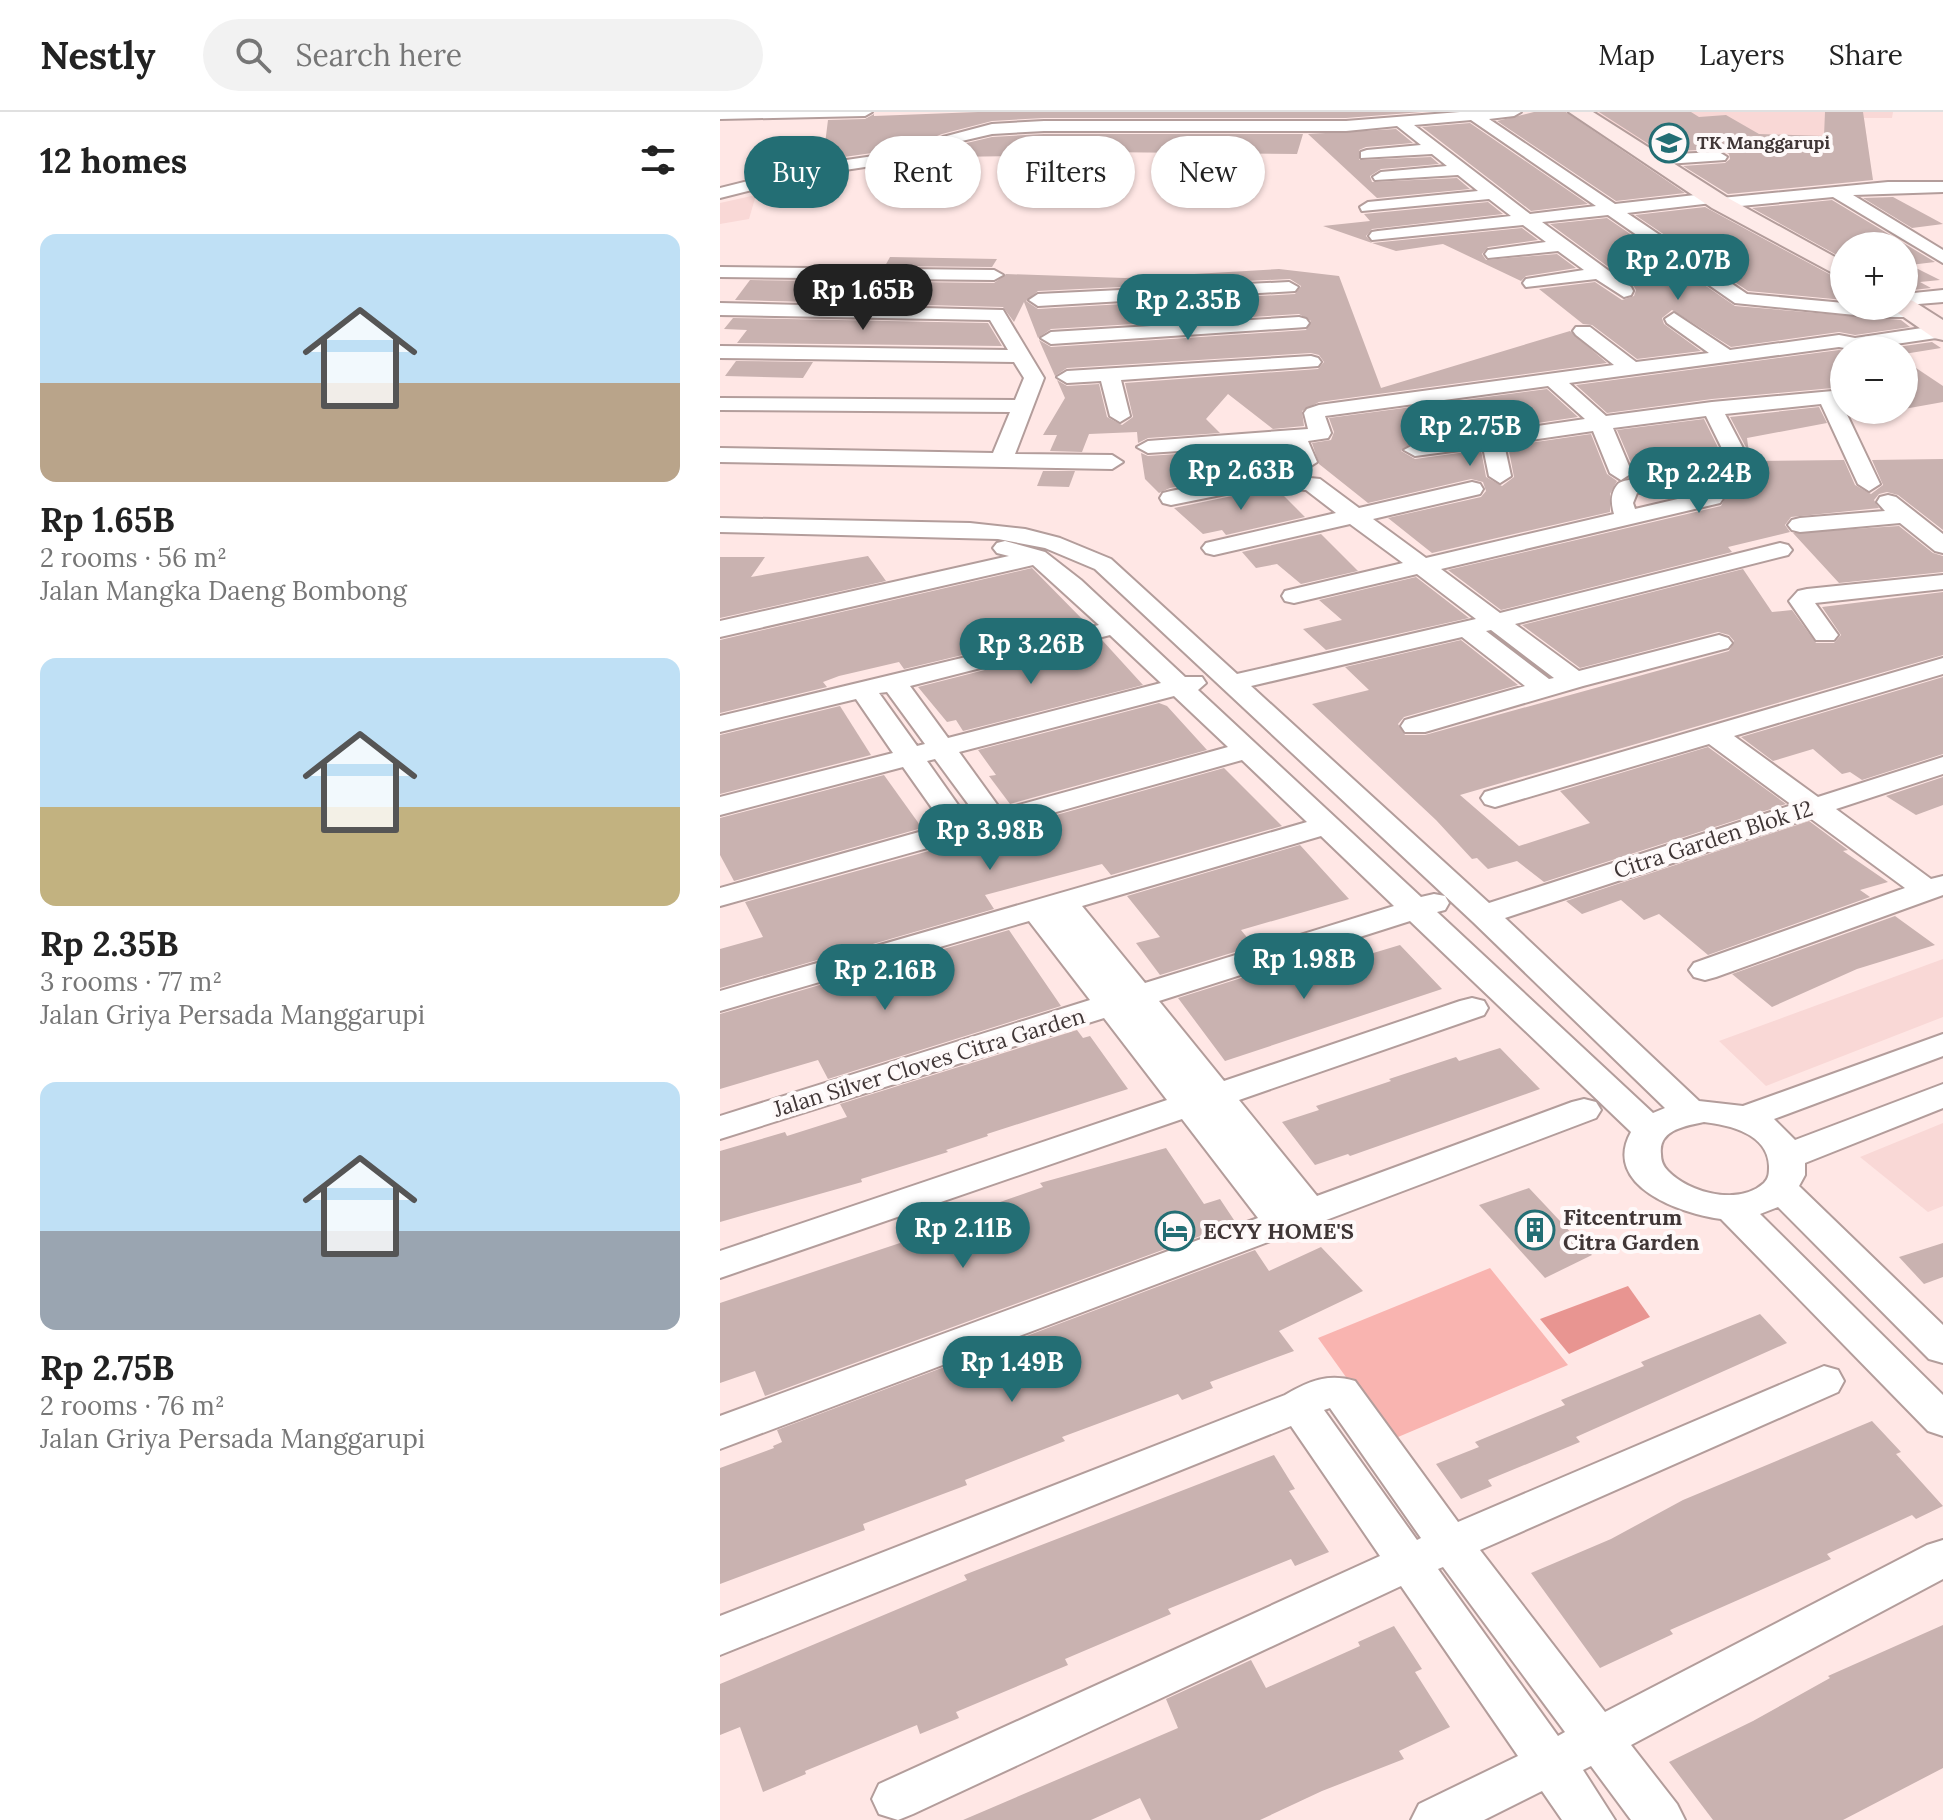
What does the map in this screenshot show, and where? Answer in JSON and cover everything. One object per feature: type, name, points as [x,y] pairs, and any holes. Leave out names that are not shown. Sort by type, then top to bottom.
[{"type":"street","points":[[720,115],[865,112]]},
{"type":"street","points":[[720,193],[812,170],[911,155],[974,132],[1045,119],[1159,132],[1242,126],[1320,135],[1401,122],[1514,112]]},
{"type":"street","points":[[1579,112],[1716,200],[1830,264]]},
{"type":"street","points":[[1471,114],[1742,299],[1923,317]]},
{"type":"street","points":[[1401,122],[1492,194],[1624,291]]},
{"type":"street","points":[[1239,136],[1242,126]]},
{"type":"street","points":[[1367,155],[1433,149]]},
{"type":"street","points":[[1652,160],[1719,157]]},
{"type":"street","points":[[1381,177],[1461,170]]},
{"type":"street","points":[[1378,236],[1608,209],[1905,186],[1943,187]]},
{"type":"street","points":[[1834,191],[1943,258]]},
{"type":"street","points":[[1368,207],[1492,194]]},
{"type":"street","points":[[1494,254],[1562,245]]},
{"type":"street","points":[[720,272],[994,275]]},
{"type":"street","points":[[720,308],[749,273]]},
{"type":"street","points":[[1532,283],[1599,273]]},
{"type":"street","points":[[1038,300],[1289,285],[1329,409]]},
{"type":"street","points":[[1875,336],[1923,317],[1943,296]]},
{"type":"street","points":[[720,308],[996,314],[1034,378],[1002,459]]},
{"type":"street","points":[[1786,310],[1830,342]]},
{"type":"street","points":[[1674,319],[1729,358]]},
{"type":"street","points":[[1051,338],[1299,323]]},
{"type":"street","points":[[1583,331],[1633,370]]},
{"type":"street","points":[[1148,447],[1318,435],[1314,413],[1329,409],[1830,347]]},
{"type":"street","points":[[720,352],[1021,356]]},
{"type":"street","points":[[1110,375],[1120,416]]},
{"type":"street","points":[[1067,377],[1316,375]]},
{"type":"street","points":[[1554,381],[1600,422],[1621,473]]},
{"type":"street","points":[[1415,450],[1600,422],[1830,397]]},
{"type":"street","points":[[720,404],[1023,406]]},
{"type":"street","points":[[1712,408],[1748,479]]},
{"type":"street","points":[[1847,424],[1871,487],[1943,546]]},
{"type":"street","points":[[1296,437],[1309,473],[1355,516],[1574,680]]},
{"type":"street","points":[[1492,439],[1500,476]]},
{"type":"street","points":[[1184,445],[1192,468]]},
{"type":"street","points":[[720,455],[1112,462]]},
{"type":"street","points":[[1284,486],[1309,473]]},
{"type":"street","points":[[1171,498],[1253,481],[1284,486],[1545,689]]},
{"type":"street","points":[[1214,548],[1472,489]]},
{"type":"street","points":[[1294,596],[1626,516]]},
{"type":"street","points":[[1800,525],[1905,516]]},
{"type":"street","points":[[720,525],[1044,540],[1085,554],[1103,564],[1484,915],[1690,1112]]},
{"type":"street","points":[[720,540],[970,536],[1037,557],[1072,585],[1329,825],[1650,1130]]},
{"type":"street","points":[[720,806],[1178,686],[1228,679],[1494,622],[1780,550]]},
{"type":"street","points":[[720,629],[1037,557]]},
{"type":"street","points":[[1825,635],[1801,601],[1807,596],[1943,582]]},
{"type":"street","points":[[720,724],[1100,632]]},
{"type":"street","points":[[1415,726],[1574,680],[1719,643]]},
{"type":"street","points":[[1495,798],[1943,666]]},
{"type":"street","points":[[894,683],[994,820]]},
{"type":"street","points":[[863,690],[961,829]]},
{"type":"street","points":[[1724,731],[1938,884]]},
{"type":"street","points":[[720,897],[1247,750]]},
{"type":"street","name":"Citra Garden Blok I2","points":[[1484,915],[1943,765]]},
{"type":"street","points":[[720,1001],[1329,825]]},
{"type":"street","points":[[1705,970],[1938,884]]},
{"type":"street","name":"Jalan Silver Cloves Citra Garden","points":[[720,1128],[1460,893]]},
{"type":"street","points":[[1050,907],[1297,1218]]},
{"type":"street","points":[[720,1265],[1472,1008]]},
{"type":"street","points":[[1743,1118],[1943,1044]]},
{"type":"street","points":[[1879,1357],[1939,1339],[1784,1172],[1775,1137],[1743,1118],[1716,1111],[1690,1112],[1666,1119],[1650,1130],[1641,1153],[1644,1168],[1654,1181],[1687,1201],[1731,1207],[1750,1204],[1784,1172],[1943,1095]]},
{"type":"street","points":[[720,1433],[1584,1110]]},
{"type":"street","points":[[1731,1207],[1943,1420]]},
{"type":"street","points":[[896,1799],[1431,1553],[1824,1381]]},
{"type":"street","points":[[720,1636],[1299,1406],[1321,1393],[1341,1392],[1549,1763],[1590,1820]]},
{"type":"street","points":[[1299,1406],[1600,1738],[1660,1820]]},
{"type":"street","points":[[1436,1820],[1600,1738],[1943,1558]]},
{"type":"shaded area","points":[[1590,112],[1893,112],[1892,118],[1864,118],[1868,148],[1652,149]]},
{"type":"shaded area","points":[[744,198],[744,208],[752,208],[749,219],[720,224],[720,203]]},
{"type":"shaded area","points":[[1943,959],[1943,1017],[1766,1086],[1719,1041]]},
{"type":"shaded area","points":[[1943,1123],[1943,1206],[1928,1212],[1860,1157]]},
{"type":"shaded area","points":[[1490,1268],[1568,1365],[1391,1440],[1318,1338]]},
{"type":"shaded area","points":[[1628,1286],[1650,1317],[1569,1354],[1540,1319]]},
{"type":"building","points":[[978,112],[1422,112],[1346,118],[1044,118],[992,121],[937,136],[865,136],[865,154],[849,156],[849,136],[826,136],[828,120]]},
{"type":"building","points":[[1534,112],[1566,112],[1685,193],[1616,201],[1497,121]]},
{"type":"building","points":[[1599,112],[1691,112],[1699,117],[1726,115],[1759,134],[1824,136],[1825,112],[1863,112],[1873,180],[1728,194],[1683,166],[1725,163],[1730,159],[1729,154],[1719,149],[1661,152]]},
{"type":"building","points":[[1470,123],[1588,204],[1531,211],[1422,127]]},
{"type":"building","points":[[1396,129],[1413,143],[1366,147],[1359,150],[1359,160],[1431,157],[1439,164],[1381,169],[1370,176],[1372,182],[1457,178],[1470,189],[1377,198],[1308,134]]},
{"type":"building","points":[[1303,134],[1297,154],[1265,154],[1265,136],[1151,136],[1151,153],[1135,152],[1135,136],[1009,136]]},
{"type":"building","points":[[997,137],[997,156],[981,157],[981,140]]},
{"type":"building","points":[[1893,197],[1943,224],[1912,228],[1863,198]]},
{"type":"building","points":[[1832,200],[1885,232],[1830,232],[1830,251],[1752,208]]},
{"type":"building","points":[[1488,202],[1503,214],[1372,229],[1366,236],[1372,243],[1323,226],[1370,221],[1364,214]]},
{"type":"building","points":[[1705,207],[1830,274],[1830,299],[1748,291],[1635,215]]},
{"type":"building","points":[[1607,218],[1735,306],[1830,314],[1830,320],[1901,320],[1910,327],[1855,335],[1839,332],[1731,347],[1672,310],[1662,318],[1664,324],[1701,351],[1637,359],[1592,325],[1583,324],[1539,289],[1595,282],[1622,300],[1634,296],[1636,290],[1550,224]]},
{"type":"building","points":[[1522,228],[1538,240],[1488,247],[1482,254],[1486,260],[1557,254],[1576,268],[1526,276],[1521,281],[1443,244],[1396,251],[1372,243]]},
{"type":"building","points":[[1918,252],[1935,262],[1918,264]]},
{"type":"building","points":[[890,257],[997,259],[992,267],[885,266]]},
{"type":"building","points":[[1279,269],[1339,276],[1381,388],[1570,331],[1607,363],[1319,402],[1302,411],[1304,426],[1273,429],[1228,394],[1206,419],[1220,433],[1148,438],[1138,443],[1137,432],[1089,434],[1082,452],[1050,451],[1057,435],[1043,435],[1065,398],[1057,380],[1067,386],[1099,384],[1107,417],[1122,425],[1133,417],[1125,383],[1318,369],[1324,362],[1319,355],[1311,353],[1067,368],[1055,376],[1039,340],[1051,347],[1306,330],[1311,321],[1299,314],[1051,329],[1038,338],[1024,302],[1014,322],[1003,307],[735,300],[750,280],[994,283],[1006,274],[1125,278]],"holes":[[[1290,279],[1301,286],[1295,294],[1038,309],[1026,301],[1038,291]]]},
{"type":"building","points":[[1918,269],[1940,280],[1920,282],[1931,288],[1918,289]]},
{"type":"building","points":[[733,318],[988,323],[1002,346],[737,343],[747,330],[724,329]]},
{"type":"building","points":[[1932,342],[1941,348],[1918,352],[1918,344]]},
{"type":"building","points":[[1830,351],[1830,388],[1607,413],[1576,385]]},
{"type":"building","points":[[736,361],[813,362],[803,378],[725,376]]},
{"type":"building","points":[[1918,369],[1943,386],[1943,402],[1918,406]]},
{"type":"building","points":[[1547,389],[1578,417],[1415,441],[1401,451],[1415,459],[1481,450],[1486,477],[1502,486],[1514,477],[1508,446],[1591,434],[1607,474],[1617,481],[1610,494],[1610,512],[1432,553],[1388,518],[1481,497],[1486,491],[1483,482],[1471,479],[1368,503],[1319,464],[1312,443],[1331,440],[1334,432],[1329,418]]},
{"type":"building","points":[[1819,407],[1827,423],[1747,438],[1749,453],[1730,417]]},
{"type":"building","points":[[1704,419],[1734,480],[1746,489],[1762,480],[1753,461],[1844,460],[1855,485],[1871,494],[1883,485],[1872,460],[1943,459],[1943,530],[1898,495],[1887,492],[1879,494],[1874,500],[1879,508],[1791,517],[1785,525],[1790,532],[1728,547],[1732,552],[1501,610],[1448,570],[1721,506],[1728,492],[1708,478],[1670,475],[1632,477],[1635,472],[1617,430]]},
{"type":"building","points":[[1238,450],[1258,471],[1170,488],[1159,493],[1145,479],[1141,453],[1148,456]]},
{"type":"building","points":[[1043,471],[1075,471],[1069,487],[1037,486]]},
{"type":"building","points":[[1261,490],[1279,491],[1305,517],[1226,535],[1222,530],[1203,534],[1174,508]]},
{"type":"building","points":[[1899,526],[1933,553],[1943,556],[1943,572],[1839,583],[1793,533]]},
{"type":"building","points":[[1321,534],[1358,571],[1301,584],[1277,564],[1256,568],[1242,552]]},
{"type":"building","points":[[868,556],[886,581],[720,618],[720,557],[765,557],[751,577]]},
{"type":"building","points":[[1032,568],[1088,625],[904,669],[899,662],[839,676],[823,682],[827,687],[720,713],[720,640]]},
{"type":"building","points":[[1743,569],[1772,612],[1792,610],[1816,643],[1834,643],[1841,635],[1822,607],[1943,592],[1943,655],[1460,795],[1519,846],[1590,823],[1560,791],[1708,747],[1786,804],[1544,882],[1517,861],[1488,869],[1477,858],[1472,859],[1436,820],[1312,704],[1369,690],[1345,667],[1461,640],[1518,685],[1404,717],[1398,724],[1405,735],[1425,735],[1729,651],[1734,641],[1729,635],[1718,632],[1580,668],[1522,625]]},
{"type":"building","points":[[1416,577],[1469,618],[1326,650],[1303,629],[1342,620],[1319,600]]},
{"type":"building","points":[[1102,640],[1143,685],[963,731],[956,720],[947,722],[918,687]]},
{"type":"building","points":[[1943,677],[1943,754],[1862,780],[1850,772],[1842,774],[1813,749],[1773,761],[1741,737]]},
{"type":"building","points":[[1159,703],[1167,706],[1207,750],[1010,804],[989,776],[996,775],[978,750]]},
{"type":"building","points":[[840,706],[871,755],[720,794],[720,735]]},
{"type":"building","points":[[1224,768],[1282,826],[1111,875],[1102,864],[985,895],[994,909],[720,988],[720,949],[763,937],[745,902],[936,849],[940,855],[1030,831],[1024,824]]},
{"type":"building","points":[[884,775],[922,828],[734,881],[720,855],[720,818]]},
{"type":"building","points":[[1943,777],[1943,805],[1916,815],[1886,796]]},
{"type":"building","points":[[1809,821],[1848,850],[1843,851],[1888,882],[1860,890],[1870,897],[1708,955],[1659,914],[1644,920],[1621,900],[1582,914],[1566,901]]},
{"type":"building","points":[[1300,845],[1349,899],[1241,930],[1254,946],[1160,975],[1136,943],[1160,937],[1127,896]]},
{"type":"building","points":[[1895,916],[1935,945],[1857,969],[1772,1007],[1732,974]]},
{"type":"building","points":[[1009,930],[1061,1006],[828,1079],[818,1060],[720,1089],[720,1014]]},
{"type":"building","points":[[1400,945],[1442,989],[1225,1061],[1178,998],[1273,968],[1283,980]]},
{"type":"building","points":[[1077,1030],[1083,1038],[1090,1036],[1128,1089],[987,1134],[946,1150],[948,1152],[861,1179],[862,1182],[720,1222],[720,1151],[785,1132],[787,1136],[847,1117],[840,1104]]},
{"type":"building","points":[[1500,1048],[1540,1089],[1350,1156],[1348,1154],[1315,1165],[1282,1122],[1319,1110],[1316,1106],[1391,1081],[1389,1079],[1456,1057],[1459,1061]]},
{"type":"building","points":[[1166,1148],[1204,1204],[1220,1199],[1236,1223],[765,1396],[755,1371],[720,1383],[720,1303],[906,1241],[903,1236],[1043,1187],[1040,1183]]},
{"type":"building","name":"Fitcentrum Citra Garden","points":[[1529,1188],[1592,1255],[1545,1278],[1479,1205]]},
{"type":"building","points":[[1943,1243],[1943,1277],[1924,1284],[1899,1257]]},
{"type":"building","points":[[1321,1247],[1363,1291],[1279,1331],[1294,1351],[1210,1382],[1213,1388],[1182,1400],[1178,1394],[1062,1437],[1065,1441],[965,1480],[967,1485],[863,1524],[865,1530],[720,1584],[720,1468],[774,1448],[782,1442],[777,1430],[1255,1250],[1269,1271]]},
{"type":"building","points":[[1760,1314],[1787,1343],[1576,1437],[1580,1442],[1488,1480],[1492,1486],[1461,1499],[1436,1464],[1479,1447],[1475,1442],[1565,1405],[1561,1400],[1644,1366],[1641,1362]]},
{"type":"building","points":[[1872,1421],[1901,1452],[1896,1454],[1943,1506],[1916,1519],[1912,1515],[1827,1554],[1831,1559],[1670,1630],[1673,1634],[1600,1668],[1531,1573],[1611,1539],[1683,1500]]},
{"type":"building","points":[[1274,1455],[1295,1489],[1289,1491],[1329,1552],[1295,1566],[1291,1559],[1168,1609],[1171,1614],[1065,1659],[1068,1665],[956,1712],[959,1718],[920,1734],[917,1725],[805,1771],[806,1774],[763,1792],[740,1727],[720,1735],[720,1684],[967,1580],[964,1575]]},
{"type":"building","points":[[1943,1625],[1943,1768],[1843,1820],[1713,1820],[1669,1762],[1753,1721],[1830,1678],[1828,1676]]},
{"type":"building","points":[[1394,1626],[1422,1669],[1415,1672],[1450,1727],[1399,1751],[1404,1759],[1322,1791],[1260,1820],[1151,1820],[1140,1798],[1091,1820],[963,1820],[1178,1728],[1166,1699],[1251,1660],[1266,1688],[1360,1646],[1358,1642]]},
{"type":"place","name":"TK Manggarupi","points":[[1669,143]]},
{"type":"place","name":"Fitcentrum Citra Garden","points":[[1535,1230]]},
{"type":"place","name":"ECYY HOME'S","points":[[1175,1231]]}]
